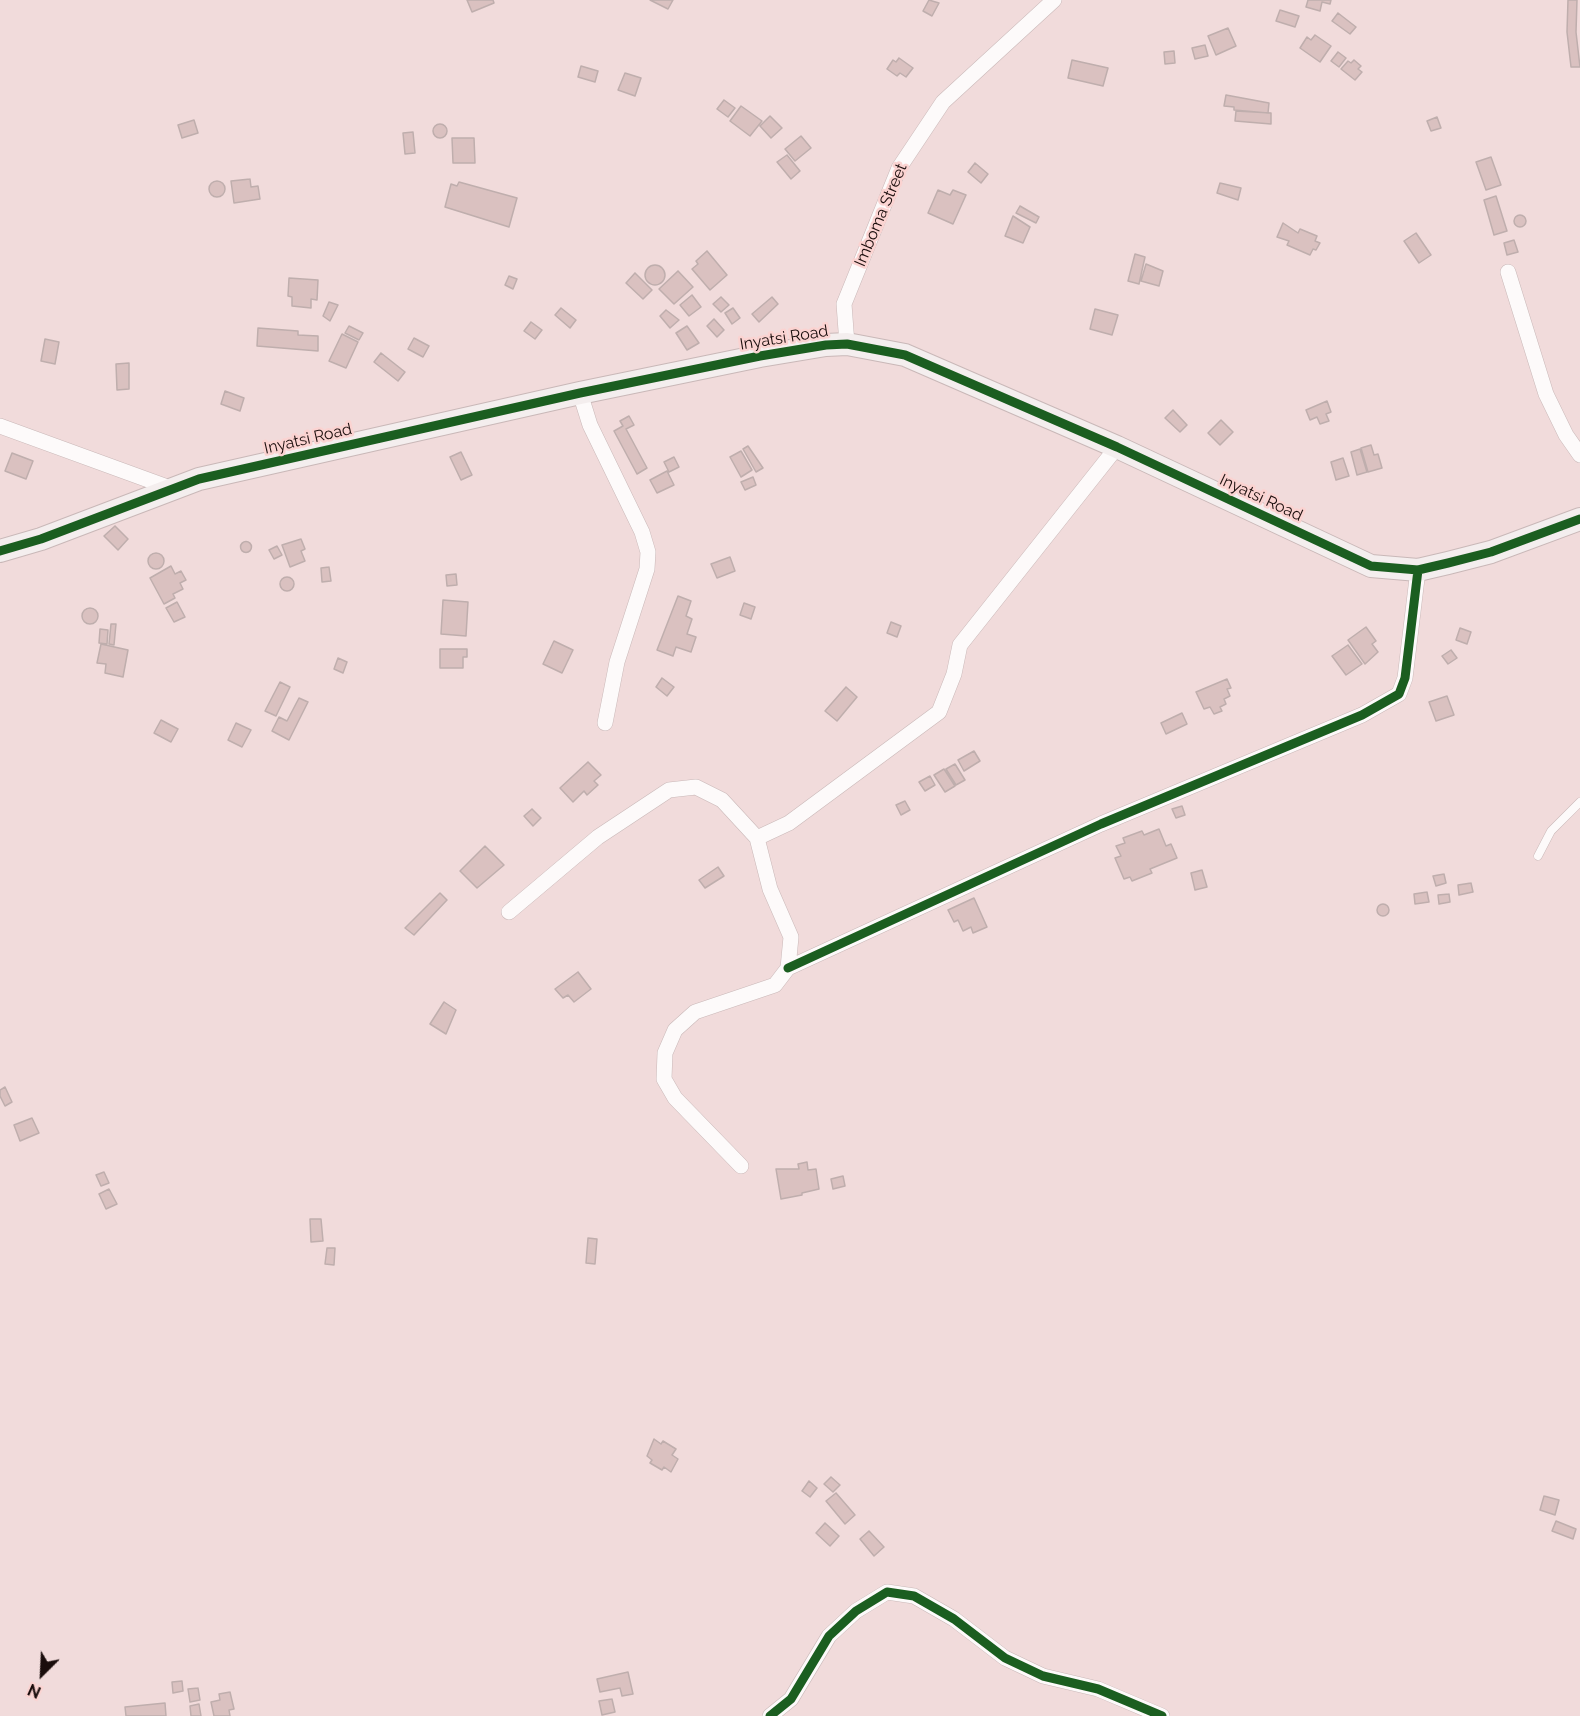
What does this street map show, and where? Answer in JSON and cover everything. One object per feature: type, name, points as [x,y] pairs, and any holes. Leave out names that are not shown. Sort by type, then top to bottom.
[{"type":"street","name":"Imboma Street","points":[[847,344],[844,304],[898,168],[943,102],[1054,0]]},
{"type":"street","points":[[1508,272],[1546,394],[1566,435],[1580,454]]},
{"type":"street","name":"Inyatsi Road","points":[[0,551],[42,539],[199,479],[580,393],[760,356],[826,345],[847,344],[905,355],[1117,447],[1371,566],[1418,570],[1491,552],[1580,519]]},
{"type":"street","points":[[580,393],[590,425],[642,532],[648,552],[647,569],[617,662],[604,723]]},
{"type":"street","points":[[0,426],[173,489]]},
{"type":"street","points":[[757,838],[789,823],[939,712],[954,674],[960,645],[1117,447]]},
{"type":"street","points":[[741,1166],[675,1098],[664,1079],[664,1053],[675,1030],[694,1012],[775,985],[788,968],[1101,824],[1362,715],[1399,694],[1405,678],[1418,570]]},
{"type":"street","points":[[508,912],[598,837],[669,790],[696,787],[722,800],[757,838],[770,889],[791,937],[788,968]]},
{"type":"street","points":[[770,1716],[791,1699],[829,1636],[856,1611],[887,1592],[914,1596],[954,1619],[1005,1658],[1043,1676],[1098,1689],[1162,1716]]},
{"type":"lane","points":[[1538,856],[1551,831],[1580,802]]},
{"type":"building","points":[[467,0],[493,0],[494,3],[472,12]]},
{"type":"building","points":[[650,0],[673,0],[668,9]]},
{"type":"building","points":[[929,0],[939,3],[932,16],[923,11]]},
{"type":"building","points":[[1308,0],[1331,0],[1330,4],[1322,2],[1320,11],[1306,7]]},
{"type":"building","points":[[1568,0],[1577,0],[1576,32],[1580,67],[1571,67],[1567,32]]},
{"type":"building","points":[[1280,10],[1299,16],[1295,27],[1276,21]]},
{"type":"building","points":[[1338,13],[1356,27],[1350,34],[1332,21]]},
{"type":"building","points":[[1228,28],[1236,46],[1216,55],[1208,36]]},
{"type":"building","points":[[1315,35],[1331,46],[1320,62],[1300,48],[1307,37],[1311,40]]},
{"type":"building","points":[[1205,45],[1208,56],[1195,59],[1192,48]]},
{"type":"building","points":[[1174,51],[1175,63],[1165,64],[1164,52]]},
{"type":"building","points":[[1338,52],[1346,58],[1339,67],[1331,61]]},
{"type":"building","points":[[899,58],[913,68],[906,77],[900,73],[897,76],[887,69],[893,60],[896,62]]},
{"type":"building","points":[[1072,60],[1108,68],[1103,86],[1068,78]]},
{"type":"building","points":[[1354,60],[1361,66],[1358,69],[1362,72],[1355,80],[1341,69],[1348,61],[1351,63]]},
{"type":"building","points":[[581,66],[598,71],[595,82],[578,77]]},
{"type":"building","points":[[625,73],[641,78],[635,96],[618,90]]},
{"type":"building","points":[[1226,95],[1269,103],[1268,113],[1234,110],[1234,107],[1224,106]]},
{"type":"building","points":[[724,100],[735,108],[728,117],[717,109]]},
{"type":"building","points":[[741,106],[762,121],[750,136],[730,121]]},
{"type":"building","points":[[1236,111],[1271,113],[1271,124],[1235,121]]},
{"type":"building","points":[[770,116],[782,128],[771,138],[760,126]]},
{"type":"building","points":[[1437,117],[1441,128],[1431,131],[1427,121]]},
{"type":"building","points":[[194,120],[198,133],[182,138],[178,125]]},
{"type":"building","points":[[440,124],[445,126],[447,131],[445,136],[440,138],[435,136],[433,131],[435,126]]},
{"type":"building","points":[[413,132],[415,153],[405,154],[403,133]]},
{"type":"building","points":[[801,136],[811,148],[795,161],[785,149]]},
{"type":"building","points":[[452,138],[474,138],[475,163],[453,163]]},
{"type":"building","points":[[787,155],[800,171],[791,179],[777,162]]},
{"type":"building","points":[[1491,157],[1501,185],[1486,190],[1476,162]]},
{"type":"building","points":[[975,163],[988,174],[981,183],[968,172]]},
{"type":"building","points":[[250,179],[251,187],[258,186],[260,199],[234,203],[231,181]]},
{"type":"building","points":[[217,181],[225,189],[217,197],[209,189]]},
{"type":"building","points":[[459,182],[517,198],[509,227],[445,207],[451,184],[457,186]]},
{"type":"building","points":[[1220,183],[1241,188],[1238,200],[1217,193]]},
{"type":"building","points":[[938,190],[950,195],[953,190],[966,195],[953,224],[928,213]]},
{"type":"building","points":[[1496,196],[1507,231],[1494,235],[1484,200]]},
{"type":"building","points":[[1020,206],[1039,217],[1036,223],[1016,213]]},
{"type":"building","points":[[1522,215],[1525,216],[1525,226],[1518,227],[1515,226],[1514,219],[1515,216]]},
{"type":"building","points":[[1013,216],[1030,227],[1023,243],[1005,236]]},
{"type":"building","points":[[1283,223],[1298,233],[1300,229],[1317,236],[1315,241],[1320,243],[1316,250],[1313,249],[1310,255],[1287,245],[1289,241],[1277,237]]},
{"type":"building","points":[[1416,233],[1431,255],[1419,263],[1404,241]]},
{"type":"building","points":[[1514,240],[1518,252],[1507,255],[1504,243]]},
{"type":"building","points":[[707,251],[727,275],[710,290],[692,269],[698,264],[696,261]]},
{"type":"building","points":[[1135,254],[1145,257],[1139,284],[1128,281]]},
{"type":"building","points":[[1146,264],[1163,271],[1159,286],[1141,281]]},
{"type":"building","points":[[651,265],[659,265],[665,271],[665,279],[659,285],[651,285],[645,279],[645,271]]},
{"type":"building","points":[[678,271],[693,287],[674,304],[659,289]]},
{"type":"building","points":[[635,273],[652,290],[643,299],[626,283]]},
{"type":"building","points":[[509,276],[517,279],[513,289],[505,285]]},
{"type":"building","points":[[289,278],[318,280],[317,300],[311,299],[311,308],[292,306],[292,297],[288,296]]},
{"type":"building","points":[[692,295],[701,307],[689,316],[680,305]]},
{"type":"building","points":[[721,297],[729,305],[721,312],[713,304]]},
{"type":"building","points":[[772,297],[778,304],[759,322],[752,314]]},
{"type":"building","points":[[329,302],[338,305],[330,321],[323,316]]},
{"type":"building","points":[[561,308],[576,320],[570,328],[555,315]]},
{"type":"building","points":[[733,308],[740,318],[732,324],[725,313]]},
{"type":"building","points":[[1095,309],[1118,315],[1112,335],[1090,329]]},
{"type":"building","points":[[666,310],[679,320],[670,328],[660,316]]},
{"type":"building","points":[[714,319],[724,330],[717,337],[707,326]]},
{"type":"building","points":[[531,322],[542,330],[535,339],[524,331]]},
{"type":"building","points":[[349,326],[363,333],[359,340],[345,333]]},
{"type":"building","points":[[687,326],[699,343],[687,350],[676,333]]},
{"type":"building","points":[[258,328],[298,331],[298,335],[318,336],[318,351],[257,346]]},
{"type":"building","points":[[342,334],[358,342],[346,368],[329,361]]},
{"type":"building","points":[[414,338],[429,346],[423,357],[408,349]]},
{"type":"building","points":[[45,339],[59,342],[55,364],[41,361]]},
{"type":"building","points":[[381,353],[405,372],[398,381],[374,362]]},
{"type":"building","points":[[129,363],[129,389],[117,390],[116,364]]},
{"type":"building","points":[[225,391],[244,398],[240,411],[221,404]]},
{"type":"building","points":[[1327,401],[1331,412],[1326,414],[1329,421],[1320,424],[1317,417],[1310,420],[1306,410]]},
{"type":"building","points":[[1173,410],[1187,425],[1180,432],[1165,418]]},
{"type":"building","points":[[629,416],[634,425],[626,429],[647,468],[637,474],[614,431],[623,426],[620,421]]},
{"type":"building","points":[[1221,420],[1233,432],[1220,445],[1208,433]]},
{"type":"building","points":[[1371,445],[1374,455],[1378,454],[1382,468],[1368,472],[1361,448]]},
{"type":"building","points":[[748,446],[763,468],[756,472],[743,449]]},
{"type":"building","points":[[1360,449],[1367,472],[1357,475],[1351,452]]},
{"type":"building","points":[[741,451],[752,470],[741,477],[730,457]]},
{"type":"building","points":[[461,452],[472,475],[461,480],[450,457]]},
{"type":"building","points":[[12,453],[33,461],[26,479],[5,471]]},
{"type":"building","points":[[674,457],[679,467],[669,472],[664,462]]},
{"type":"building","points":[[1343,458],[1349,476],[1336,480],[1331,462]]},
{"type":"building","points":[[667,471],[674,485],[657,493],[650,480]]},
{"type":"building","points":[[753,477],[756,485],[745,490],[741,482]]},
{"type":"building","points":[[115,526],[128,539],[118,550],[104,536]]},
{"type":"building","points":[[301,539],[305,549],[301,551],[305,561],[290,567],[282,545]]},
{"type":"building","points":[[246,541],[252,547],[246,553],[240,547]]},
{"type":"building","points":[[277,546],[282,555],[274,559],[269,550]]},
{"type":"building","points":[[156,553],[164,561],[156,569],[148,561]]},
{"type":"building","points":[[730,557],[735,571],[717,578],[711,564]]},
{"type":"building","points":[[171,566],[175,574],[181,571],[186,580],[180,583],[183,589],[173,594],[175,598],[164,604],[150,578]]},
{"type":"building","points":[[329,567],[331,581],[322,582],[321,568]]},
{"type":"building","points":[[456,574],[457,585],[447,586],[446,575]]},
{"type":"building","points":[[287,577],[292,579],[294,584],[292,589],[287,591],[282,589],[280,584],[282,579]]},
{"type":"building","points":[[678,596],[691,601],[686,616],[692,619],[687,634],[696,637],[691,652],[676,647],[673,656],[657,650]]},
{"type":"building","points":[[443,600],[468,602],[466,636],[441,634]]},
{"type":"building","points":[[177,602],[185,617],[174,622],[166,608]]},
{"type":"building","points":[[744,603],[755,607],[751,619],[740,615]]},
{"type":"building","points":[[90,608],[98,616],[90,624],[82,616]]},
{"type":"building","points":[[891,622],[901,626],[897,637],[887,633]]},
{"type":"building","points":[[111,624],[116,624],[114,645],[109,644]]},
{"type":"building","points":[[1366,627],[1376,641],[1372,644],[1378,652],[1365,664],[1348,640]]},
{"type":"building","points":[[1460,628],[1471,632],[1467,644],[1456,640]]},
{"type":"building","points":[[100,629],[108,630],[107,644],[99,643]]},
{"type":"building","points":[[554,641],[573,650],[562,673],[543,664]]},
{"type":"building","points":[[101,644],[128,650],[123,677],[105,673],[106,664],[97,663]]},
{"type":"building","points":[[1348,645],[1362,664],[1346,675],[1332,656]]},
{"type":"building","points":[[440,649],[467,649],[467,657],[463,657],[463,668],[440,668]]},
{"type":"building","points":[[1451,650],[1457,658],[1448,664],[1442,656]]},
{"type":"building","points":[[338,658],[347,662],[343,673],[334,669]]},
{"type":"building","points":[[662,678],[674,687],[667,696],[656,687]]},
{"type":"building","points":[[1227,679],[1231,688],[1227,689],[1230,696],[1224,699],[1226,704],[1220,707],[1222,711],[1214,714],[1210,707],[1204,709],[1196,692]]},
{"type":"building","points":[[280,682],[290,687],[276,716],[265,711]]},
{"type":"building","points":[[846,687],[857,697],[837,721],[825,711]]},
{"type":"building","points":[[1447,696],[1454,715],[1436,721],[1429,702]]},
{"type":"building","points":[[299,698],[308,702],[289,740],[272,731],[279,717],[287,721]]},
{"type":"building","points":[[1182,713],[1187,724],[1166,734],[1161,723]]},
{"type":"building","points":[[161,720],[178,729],[171,742],[154,733]]},
{"type":"building","points":[[236,723],[251,730],[242,747],[228,740]]},
{"type":"building","points":[[974,751],[980,761],[964,771],[958,760]]},
{"type":"building","points":[[588,762],[601,775],[594,781],[598,785],[587,795],[584,791],[573,802],[560,788]]},
{"type":"building","points":[[955,764],[965,780],[956,785],[946,769]]},
{"type":"building","points":[[944,769],[955,786],[945,792],[934,775]]},
{"type":"building","points":[[930,776],[935,785],[925,791],[919,782]]},
{"type":"building","points":[[905,801],[910,810],[901,815],[896,805]]},
{"type":"building","points":[[1182,806],[1185,815],[1176,818],[1172,809]]},
{"type":"building","points":[[532,809],[541,818],[533,826],[524,816]]},
{"type":"building","points":[[1159,829],[1166,846],[1171,844],[1177,858],[1150,869],[1152,873],[1132,881],[1130,877],[1124,879],[1115,858],[1121,856],[1116,846],[1125,843],[1123,838],[1142,831],[1144,835]]},
{"type":"building","points":[[485,846],[504,865],[477,888],[460,871]]},
{"type":"building","points":[[718,867],[724,876],[705,888],[699,880]]},
{"type":"building","points":[[1202,870],[1207,887],[1195,890],[1191,873]]},
{"type":"building","points":[[1444,874],[1446,883],[1436,886],[1433,876]]},
{"type":"building","points":[[1471,883],[1473,892],[1459,895],[1458,885]]},
{"type":"building","points":[[1427,892],[1429,902],[1415,904],[1414,894]]},
{"type":"building","points":[[440,893],[447,900],[414,935],[405,928]]},
{"type":"building","points":[[1449,894],[1450,902],[1439,904],[1438,895]]},
{"type":"building","points":[[974,898],[987,927],[973,933],[971,927],[963,931],[958,920],[954,922],[948,910]]},
{"type":"building","points":[[1385,904],[1388,905],[1388,915],[1381,916],[1378,915],[1377,908],[1378,905]]},
{"type":"building","points":[[578,972],[591,989],[574,1002],[568,995],[563,998],[555,989]]},
{"type":"building","points":[[444,1002],[456,1010],[446,1034],[430,1024]]},
{"type":"building","points":[[5,1087],[12,1102],[5,1106],[0,1090]]},
{"type":"building","points":[[32,1118],[39,1133],[20,1141],[14,1125]]},
{"type":"building","points":[[807,1162],[808,1170],[816,1169],[819,1189],[781,1199],[776,1169],[799,1169],[798,1164]]},
{"type":"building","points":[[104,1172],[109,1183],[101,1186],[96,1175]]},
{"type":"building","points":[[843,1176],[845,1186],[833,1189],[831,1179]]},
{"type":"building","points":[[109,1189],[117,1204],[106,1209],[99,1194]]},
{"type":"building","points":[[310,1219],[321,1219],[323,1241],[311,1242]]},
{"type":"building","points":[[588,1238],[597,1239],[595,1264],[586,1263]]},
{"type":"building","points":[[327,1248],[335,1248],[334,1265],[325,1264]]},
{"type":"building","points":[[654,1439],[661,1444],[663,1441],[676,1449],[672,1455],[678,1459],[671,1472],[664,1467],[662,1470],[650,1463],[652,1460],[647,1456]]},
{"type":"building","points":[[831,1477],[840,1485],[833,1492],[824,1484]]},
{"type":"building","points":[[809,1481],[817,1488],[810,1497],[802,1491]]},
{"type":"building","points":[[836,1493],[855,1515],[845,1524],[826,1501]]},
{"type":"building","points":[[1544,1496],[1559,1500],[1555,1515],[1540,1510]]},
{"type":"building","points":[[1556,1521],[1576,1529],[1573,1539],[1552,1531]]},
{"type":"building","points":[[825,1523],[839,1536],[830,1546],[816,1533]]},
{"type":"building","points":[[869,1531],[884,1547],[874,1556],[860,1539]]},
{"type":"building","points":[[628,1672],[633,1694],[622,1696],[620,1688],[600,1692],[597,1679]]},
{"type":"building","points":[[182,1681],[183,1691],[173,1693],[172,1682]]},
{"type":"building","points":[[198,1688],[200,1700],[190,1702],[188,1689]]},
{"type":"building","points":[[230,1692],[234,1709],[229,1710],[230,1716],[214,1716],[211,1702],[220,1700],[219,1694]]},
{"type":"building","points":[[612,1699],[615,1712],[602,1715],[599,1701]]},
{"type":"building","points":[[165,1703],[166,1716],[126,1716],[125,1707]]},
{"type":"building","points":[[199,1704],[201,1716],[191,1716],[190,1706]]},
{"type":"cycle path","points":[[0,551],[41,539],[199,479],[580,393],[760,356],[826,345],[847,344],[905,355],[1117,447],[1371,566],[1418,570],[1491,552],[1580,519]]},
{"type":"cycle path","points":[[788,968],[1101,824],[1362,715],[1399,694],[1405,678],[1418,570]]},
{"type":"cycle path","points":[[770,1716],[791,1699],[829,1636],[856,1611],[887,1592],[914,1596],[954,1619],[1005,1658],[1043,1676],[1098,1689],[1162,1716]]}]
